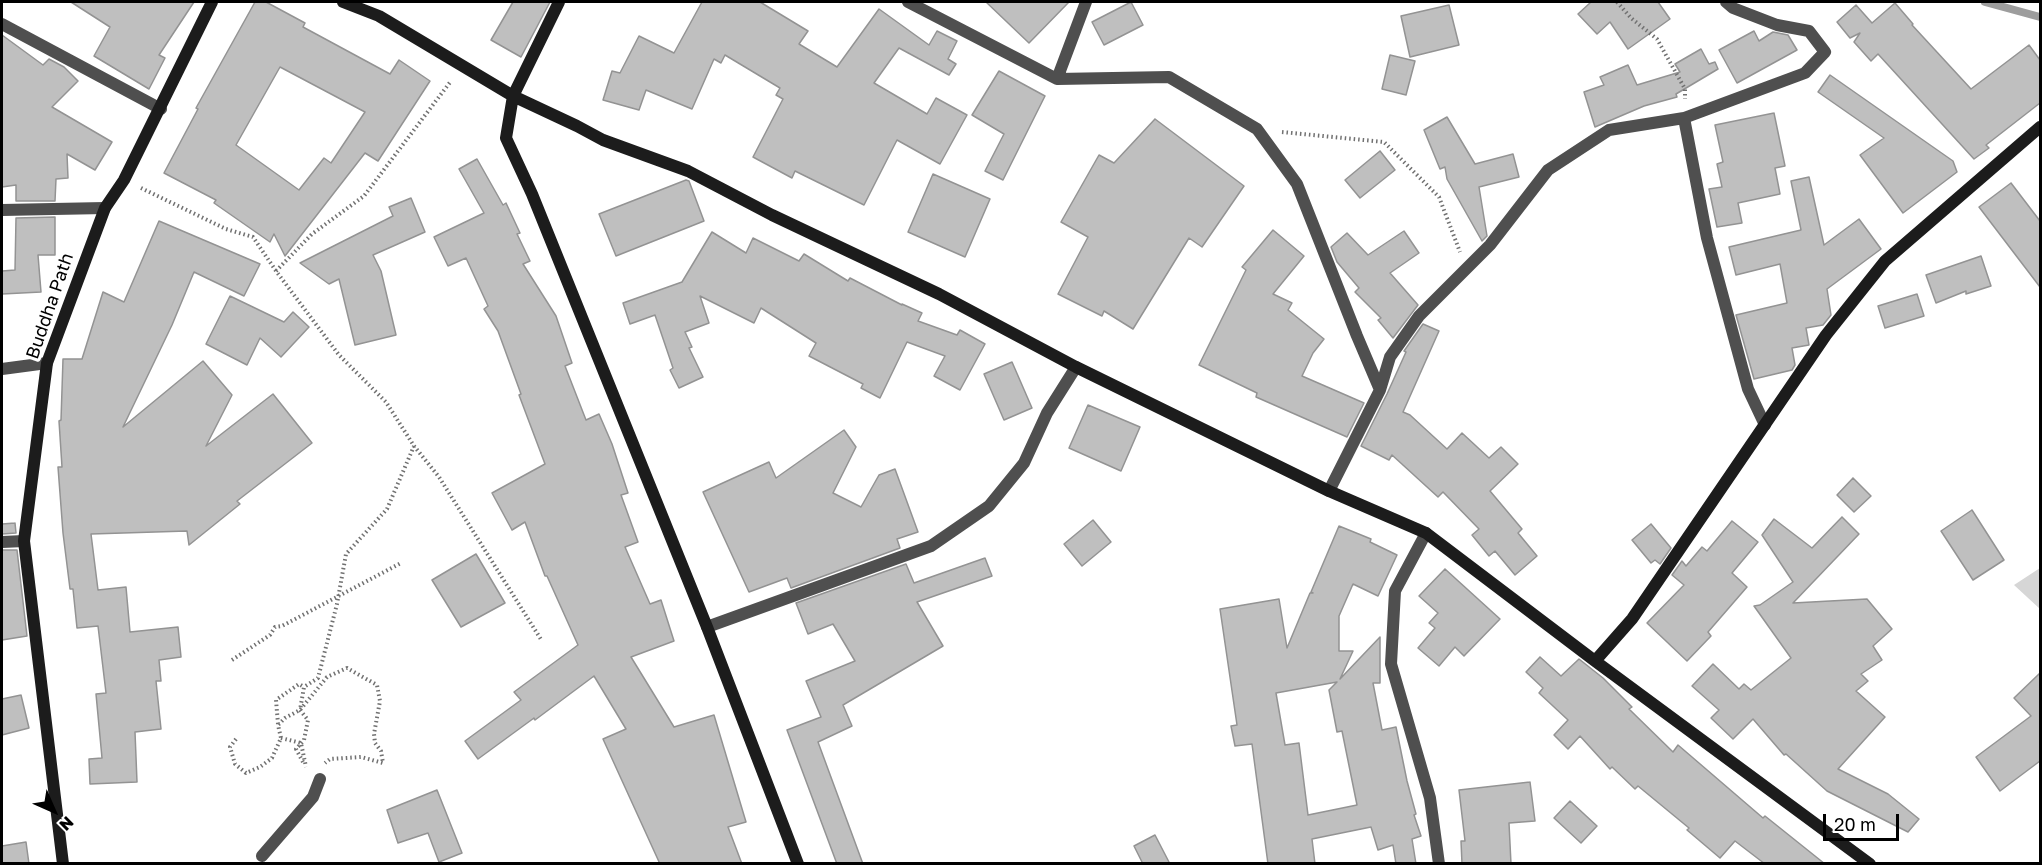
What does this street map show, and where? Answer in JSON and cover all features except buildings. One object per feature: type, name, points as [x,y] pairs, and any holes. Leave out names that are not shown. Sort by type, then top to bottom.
[{"type":"main road","name":"Buddha Path","points":[[63,864],[24,542],[47,363],[105,208],[124,180],[161,109],[212,2]]},
{"type":"main road","points":[[343,2],[379,16],[513,96],[603,140],[688,171],[772,215],[939,294],[1076,367],[1329,491],[1426,533],[1870,864]]},
{"type":"main road","points":[[559,2],[513,96],[506,138],[532,194],[707,627],[798,864]]},
{"type":"main road","points":[[1595,661],[1632,619],[1826,335],[1885,261],[2040,127]]},
{"type":"street","points":[[908,2],[1057,79],[1169,78],[1257,129],[1298,184],[1380,390]]},
{"type":"street","points":[[1057,79],[1086,2]]},
{"type":"street","points":[[1329,491],[1380,390],[1390,357],[1396,348],[1419,316],[1490,245],[1548,170],[1609,130],[1684,118],[1805,73],[1825,52],[1809,31],[1777,24],[1733,8],[1726,2]]},
{"type":"street","points":[[2,24],[161,109]]},
{"type":"street","points":[[1684,118],[1707,238],[1748,389],[1765,425]]},
{"type":"street","points":[[2,210],[105,208]]},
{"type":"street","points":[[2,369],[47,363]]},
{"type":"street","points":[[707,627],[931,546],[989,506],[1024,463],[1047,413],[1076,367]]},
{"type":"street","points":[[1426,533],[1395,591],[1391,664],[1430,798],[1439,864]]},
{"type":"street","points":[[2,542],[24,542]]},
{"type":"street","points":[[262,856],[313,797],[318,775]]},
{"type":"path","points":[[1617,2],[1631,18],[1657,39],[1685,89],[1684,118]]},
{"type":"path","points":[[276,271],[312,234],[364,196],[462,66]]},
{"type":"path","points":[[1257,129],[1384,142],[1439,197],[1466,269]]},
{"type":"path","points":[[124,180],[226,229],[253,237],[339,355],[386,402],[414,446],[439,477],[542,641]]},
{"type":"path","points":[[318,775],[305,767],[296,749],[304,740],[308,720],[300,710],[304,687],[318,678],[339,596],[346,554],[387,509],[414,446]]},
{"type":"path","points":[[232,660],[270,635],[275,627],[282,626],[402,563]]},
{"type":"path","points":[[278,725],[285,718],[300,710],[327,677],[347,668],[377,685],[380,701],[374,734],[375,743],[381,751],[383,764],[361,757],[343,757],[330,759],[323,765]]},
{"type":"path","points":[[236,739],[230,747],[235,764],[246,773],[272,758],[281,738],[276,700],[298,684],[304,687]]},
{"type":"path","points":[[281,738],[301,743]]},
{"type":"path","points":[[305,767],[318,775]]},
{"type":"shaded area","points":[[2040,568],[2040,609],[2014,585]]},
{"type":"waterway","points":[[1985,2],[2040,17]]}]
